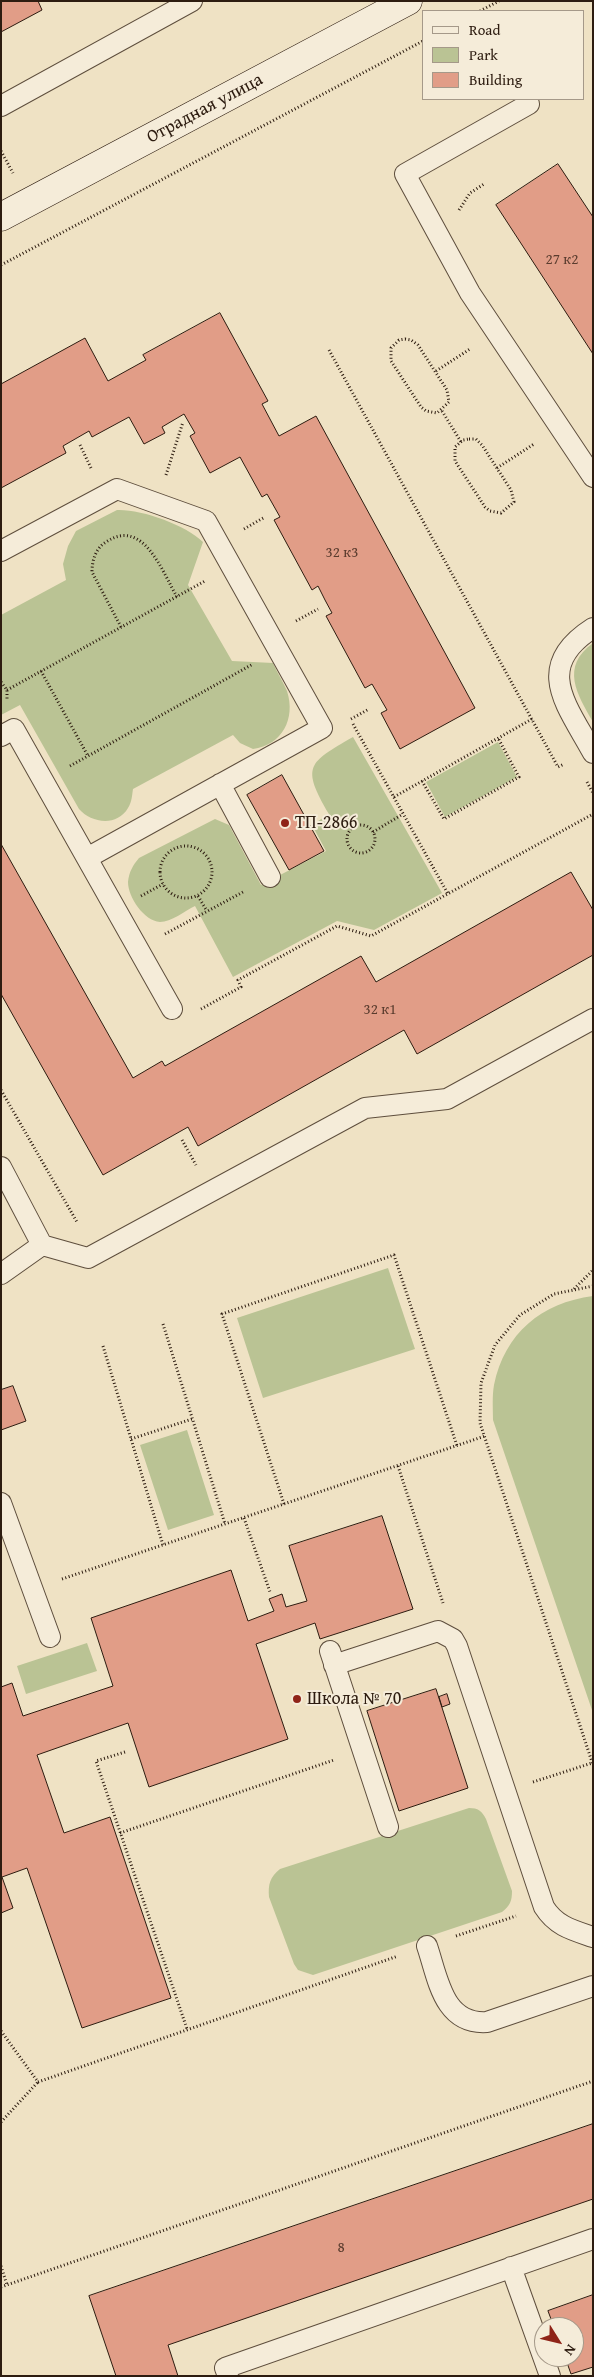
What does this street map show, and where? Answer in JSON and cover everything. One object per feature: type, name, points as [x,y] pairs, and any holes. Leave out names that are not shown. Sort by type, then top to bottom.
[{"type":"street","name":"Отрадная улица","points":[[1,217],[408,1]]},
{"type":"lane","points":[[1,106],[192,1]]},
{"type":"lane","points":[[529,104],[405,174],[470,293],[593,477]]},
{"type":"lane","points":[[1,551],[117,489],[206,521],[322,728],[87,858]]},
{"type":"lane","points":[[593,628],[570,646],[562,659],[558,673],[560,689],[593,753]]},
{"type":"lane","points":[[1,736],[14,729],[172,1009]]},
{"type":"lane","points":[[220,784],[270,877]]},
{"type":"lane","points":[[1,1167],[42,1245],[88,1258],[366,1108],[447,1099],[593,1019]]},
{"type":"lane","points":[[1,1274],[42,1245]]},
{"type":"lane","points":[[1,1503],[50,1638]]},
{"type":"lane","points":[[388,1826],[332,1658],[438,1631],[453,1639],[457,1646],[544,1907],[549,1916],[561,1926],[593,1937]]},
{"type":"lane","points":[[427,1946],[447,2002],[453,2011],[475,2023],[487,2022],[593,1986]]},
{"type":"lane","points":[[228,2376],[226,2368],[593,2239]]},
{"type":"lane","points":[[512,2268],[550,2376]]},
{"type":"path","points":[[482,10],[499,1]]},
{"type":"path","points":[[1,265],[422,43]]},
{"type":"path","points":[[1,165],[7,162]]},
{"type":"path","points":[[436,371],[496,332]]},
{"type":"path","points":[[399,340],[412,340],[436,371],[450,397],[450,402],[442,411],[432,413],[421,407],[391,361],[391,348],[399,340]]},
{"type":"path","points":[[329,350],[558,767],[566,763]]},
{"type":"path","points":[[442,411],[461,442]]},
{"type":"path","points":[[164,481],[183,422]]},
{"type":"path","points":[[497,468],[560,428]]},
{"type":"path","points":[[476,439],[512,490],[514,498],[511,506],[501,513],[490,511],[485,507],[455,461],[455,448],[461,442],[476,439]]},
{"type":"path","points":[[80,445],[93,471]]},
{"type":"path","points":[[243,529],[266,517]]},
{"type":"path","points":[[121,627],[92,572],[92,562],[96,552],[102,544],[112,537],[121,535],[132,536],[142,541],[150,550],[177,597]]},
{"type":"path","points":[[7,690],[232,566]]},
{"type":"path","points":[[296,622],[318,609]]},
{"type":"path","points":[[44,781],[278,650]]},
{"type":"path","points":[[40,671],[88,756]]},
{"type":"path","points":[[1,682],[7,690],[7,700],[4,704]]},
{"type":"path","points":[[350,719],[369,709]]},
{"type":"path","points":[[394,797],[532,719]]},
{"type":"path","points":[[422,781],[444,819],[519,777],[498,738]]},
{"type":"path","points":[[584,776],[593,793]]},
{"type":"path","points":[[373,832],[403,814]]},
{"type":"path","points":[[241,987],[238,980],[337,926],[371,936],[593,814]]},
{"type":"path","points":[[366,826],[373,832],[375,845],[368,852],[359,854],[350,849],[348,835],[353,828],[366,826]]},
{"type":"path","points":[[194,846],[208,856],[212,864],[212,882],[198,896],[183,898],[175,896],[163,884],[160,867],[169,852],[176,847],[194,846]]},
{"type":"path","points":[[138,948],[270,877]]},
{"type":"path","points":[[198,896],[207,911]]},
{"type":"path","points":[[182,1140],[196,1166]]},
{"type":"path","points":[[284,1504],[222,1314],[394,1255],[457,1446]]},
{"type":"path","points":[[574,1290],[593,1270]]},
{"type":"path","points":[[506,1790],[592,1764],[480,1423],[481,1383],[495,1345],[520,1315],[554,1294],[593,1286]]},
{"type":"path","points":[[162,1324],[225,1524]]},
{"type":"path","points":[[103,1346],[163,1545]]},
{"type":"path","points":[[131,1439],[192,1420]]},
{"type":"path","points":[[32,1590],[485,1436]]},
{"type":"path","points":[[398,1466],[457,1646]]},
{"type":"path","points":[[244,1518],[270,1592]]},
{"type":"path","points":[[120,1833],[363,1751]]},
{"type":"path","points":[[125,1752],[96,1761],[188,2029]]},
{"type":"path","points":[[1,2122],[38,2082],[544,1907]]},
{"type":"path","points":[[1,2030],[38,2082]]},
{"type":"path","points":[[1,2287],[593,2081]]},
{"type":"path","points":[[1,2266],[8,2285]]},
{"type":"green space","points":[[117,510],[138,512],[163,519],[186,530],[203,542],[188,585],[232,661],[273,663],[287,691],[290,711],[284,729],[272,742],[263,747],[253,749],[240,743],[233,735],[133,789],[128,808],[123,814],[117,818],[104,821],[90,817],[79,809],[20,705],[1,715],[1,615],[66,580],[63,564],[68,546],[76,531]]},
{"type":"green space","points":[[593,643],[593,722],[577,691],[574,671],[583,652]]},
{"type":"green space","points":[[353,737],[442,893],[374,930],[337,921],[233,977],[195,906],[164,922],[154,921],[138,907],[131,894],[128,882],[129,875],[139,858],[215,819],[229,825],[261,885],[326,851],[312,825],[329,814],[320,798],[312,775],[318,760]]},
{"type":"green space","points":[[498,742],[517,777],[445,817],[426,782]]},
{"type":"green space","points":[[388,1268],[415,1349],[263,1398],[237,1318]]},
{"type":"green space","points":[[593,1296],[593,1713],[493,1420],[493,1394],[499,1367],[507,1350],[516,1336],[528,1324],[557,1306]]},
{"type":"green space","points":[[187,1430],[214,1515],[168,1530],[140,1445]]},
{"type":"green space","points":[[87,1643],[97,1671],[26,1694],[17,1666]]},
{"type":"green space","points":[[469,1808],[479,1810],[486,1819],[512,1891],[512,1898],[505,1910],[313,1975],[298,1970],[294,1964],[269,1897],[270,1881],[280,1869]]},
{"type":"building","points":[[1,1],[38,1],[42,10],[1,32]]},
{"type":"building","points":[[558,164],[593,217],[593,354],[496,205]]},
{"type":"building","points":[[220,313],[268,401],[262,404],[279,436],[316,416],[475,708],[400,749],[381,713],[387,710],[372,684],[365,688],[326,616],[332,613],[318,586],[312,590],[274,520],[280,517],[267,494],[262,497],[240,457],[210,473],[190,436],[195,433],[184,414],[162,427],[165,433],[144,444],[129,417],[92,437],[89,431],[63,446],[66,453],[1,488],[1,384],[85,338],[108,381],[146,360],[143,355]]},
{"type":"building","name":"ТП-2866","points":[[282,775],[324,851],[289,870],[247,795]]},
{"type":"building","points":[[1,844],[133,1078],[162,1061],[165,1066],[361,956],[376,982],[571,872],[593,910],[593,955],[417,1054],[404,1030],[198,1146],[188,1127],[103,1175],[1,994]]},
{"type":"building","points":[[13,1386],[26,1421],[1,1430],[1,1390]]},
{"type":"building","points":[[382,1516],[413,1609],[320,1639],[315,1623],[256,1644],[288,1739],[149,1787],[128,1723],[37,1755],[64,1833],[110,1817],[171,1998],[82,2028],[27,1868],[2,1877],[13,1908],[1,1913],[1,1687],[12,1683],[23,1716],[113,1686],[91,1618],[231,1570],[248,1621],[274,1611],[269,1599],[282,1594],[286,1607],[307,1601],[289,1546]]},
{"type":"building","points":[[436,1689],[468,1788],[399,1811],[367,1711]]},
{"type":"building","points":[[447,1694],[450,1704],[442,1707],[439,1697]]},
{"type":"building","points":[[593,2124],[593,2199],[168,2345],[178,2376],[116,2376],[89,2296]]},
{"type":"building","points":[[593,2295],[593,2367],[571,2374],[569,2367],[584,2367],[584,2317],[550,2317],[548,2311]]},
{"type":"place","name":"ТП-2866","points":[[285,823]]},
{"type":"place","name":"Школа № 70","points":[[297,1699]]}]
